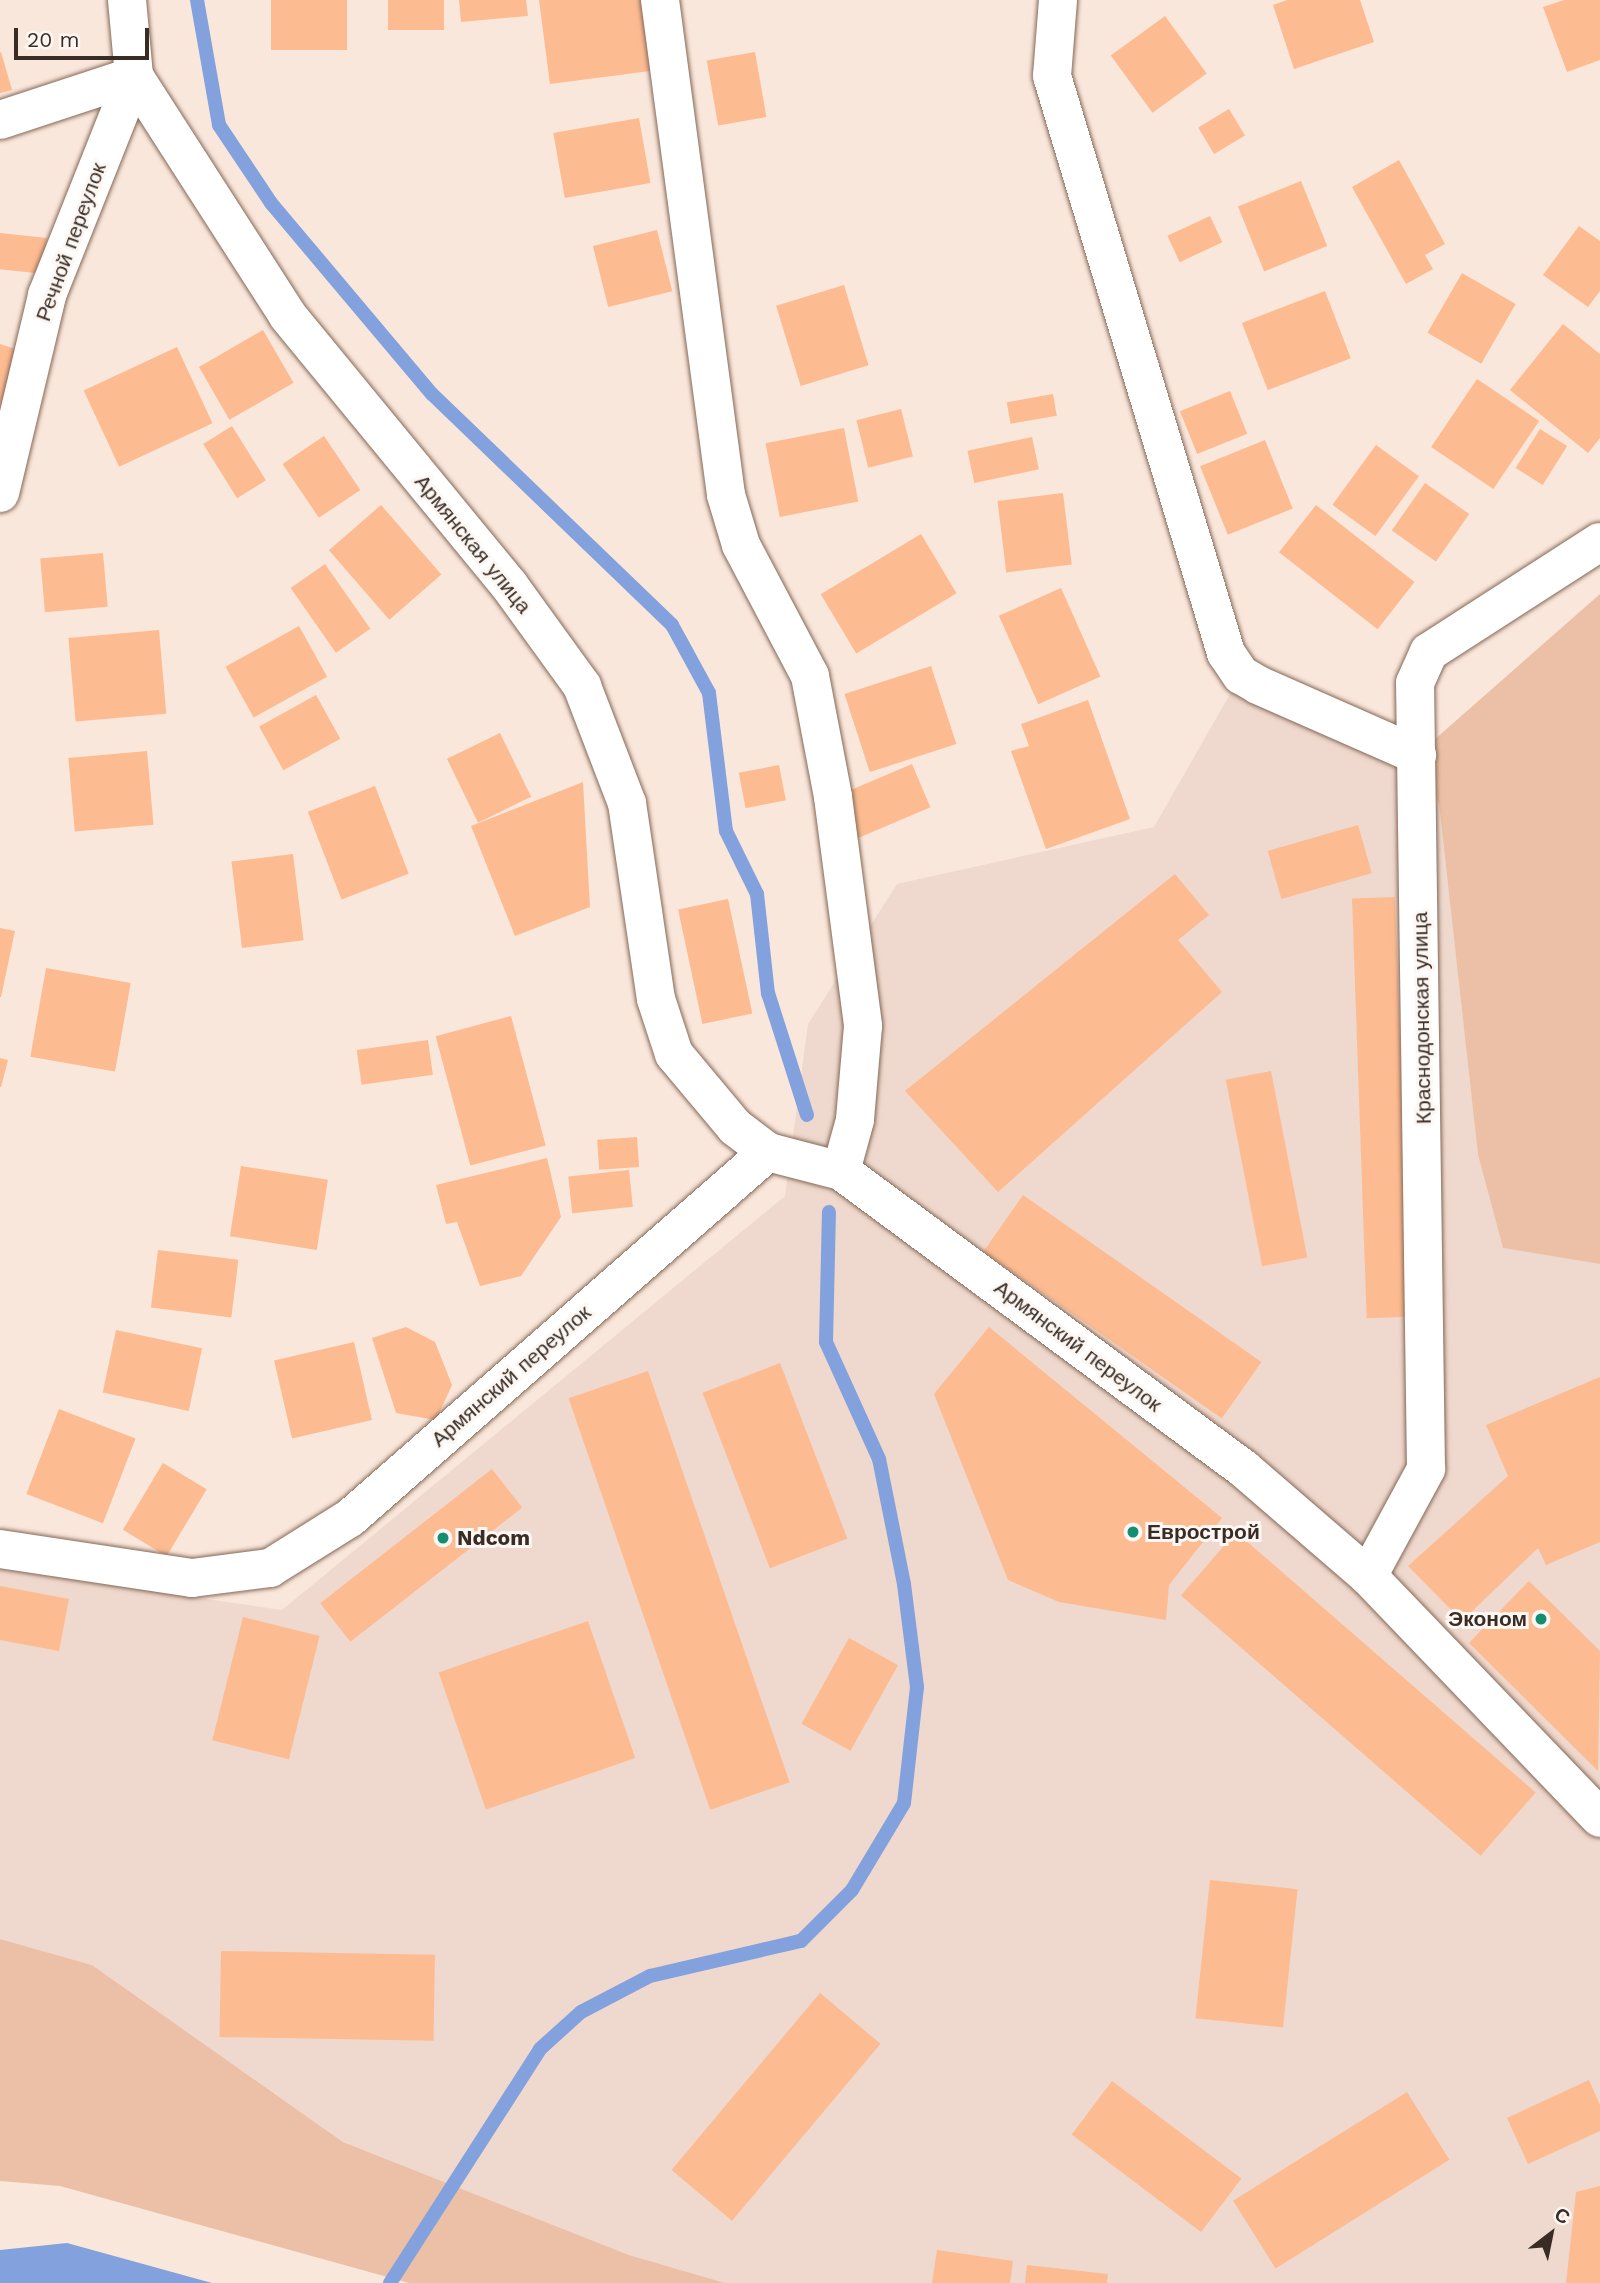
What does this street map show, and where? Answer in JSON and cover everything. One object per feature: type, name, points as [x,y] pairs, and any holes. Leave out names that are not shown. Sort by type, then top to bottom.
[{"type":"street","points":[[0,120],[134,76],[103,0]]},
{"type":"street","name":"Армянская улица","points":[[127,0],[134,76],[288,316],[509,586],[582,686],[627,803],[656,999],[674,1054],[735,1127]]},
{"type":"street","points":[[660,0],[726,495],[741,545],[810,676],[842,877],[863,1026],[855,1120],[841,1171]]},
{"type":"street","points":[[1058,0],[1052,76],[1226,653],[1241,675],[1258,685],[1417,755]]},
{"type":"street","name":"Речной переулок","points":[[0,493],[47,295],[134,76]]},
{"type":"street","name":"Краснодонская улица","points":[[1367,1576],[1426,1469],[1415,683],[1429,652],[1600,542]]},
{"type":"street","name":"Армянский переулок","points":[[735,1127],[768,1152],[841,1171],[1244,1469],[1367,1576],[1600,1818]]},
{"type":"street","name":"Армянский переулок","points":[[0,1549],[192,1578],[270,1568],[350,1518],[768,1152]]},
{"type":"shaded area","points":[[1600,594],[1600,1264],[1503,1248],[1478,1155],[1439,804],[1417,755]]},
{"type":"shaded area","points":[[1241,675],[1417,755],[1439,804],[1478,1155],[1503,1248],[1600,1264],[1600,2283],[725,2283],[629,2255],[343,2142],[92,1965],[0,1939],[0,1569],[282,1610],[785,1196],[808,1024],[897,884],[1154,827]]},
{"type":"shaded area","points":[[0,1939],[92,1965],[343,2142],[629,2255],[725,2283],[409,2283],[60,2186],[0,2181]]},
{"type":"water","points":[[67,2243],[212,2283],[0,2283],[0,2250]]},
{"type":"building","points":[[271,0],[347,0],[347,50],[271,50]]},
{"type":"building","points":[[388,0],[444,0],[444,30],[388,30]]},
{"type":"building","points":[[459,0],[526,0],[528,16],[461,22]]},
{"type":"building","points":[[539,0],[641,0],[650,71],[550,84]]},
{"type":"building","points":[[1287,0],[1360,0],[1374,42],[1294,69],[1273,5]]},
{"type":"building","points":[[1564,0],[1600,0],[1600,60],[1567,72],[1543,7]]},
{"type":"building","points":[[1165,16],[1207,73],[1153,113],[1111,55]]},
{"type":"building","points":[[755,52],[766,117],[718,126],[707,61]]},
{"type":"building","points":[[0,53],[12,90],[0,93]]},
{"type":"building","points":[[1229,109],[1245,136],[1214,154],[1198,128]]},
{"type":"building","points":[[639,118],[650,183],[565,198],[553,133]]},
{"type":"building","points":[[1399,160],[1445,244],[1425,255],[1433,269],[1406,284],[1352,187]]},
{"type":"building","points":[[1301,181],[1327,246],[1264,271],[1238,206]]},
{"type":"building","points":[[1210,216],[1222,242],[1180,262],[1167,236]]},
{"type":"building","points":[[1579,226],[1600,241],[1600,291],[1588,307],[1543,275]]},
{"type":"building","points":[[657,230],[672,291],[608,307],[593,246]]},
{"type":"building","points":[[0,233],[47,238],[43,274],[0,269]]},
{"type":"building","points":[[1462,273],[1516,304],[1481,364],[1428,333]]},
{"type":"building","points":[[844,285],[869,365],[801,386],[776,306]]},
{"type":"building","points":[[1325,291],[1351,358],[1268,390],[1242,323]]},
{"type":"building","points":[[1563,324],[1600,354],[1600,438],[1588,453],[1510,390]]},
{"type":"building","points":[[263,330],[294,383],[229,420],[199,367]]},
{"type":"building","points":[[0,344],[22,351],[0,426]]},
{"type":"building","points":[[177,347],[212,423],[119,467],[84,391]]},
{"type":"building","points":[[1477,379],[1539,421],[1493,489],[1431,447]]},
{"type":"building","points":[[1230,391],[1247,434],[1197,454],[1180,411]]},
{"type":"building","points":[[1053,394],[1057,416],[1011,424],[1007,402]]},
{"type":"building","points":[[901,409],[913,457],[868,468],[856,420]]},
{"type":"building","points":[[232,426],[266,480],[237,498],[203,444]]},
{"type":"building","points":[[844,428],[858,502],[780,517],[765,443]]},
{"type":"building","points":[[1540,429],[1567,446],[1543,485],[1516,468]]},
{"type":"building","points":[[324,436],[360,490],[319,518],[283,464]]},
{"type":"building","points":[[1032,437],[1039,469],[974,483],[967,451]]},
{"type":"building","points":[[1265,440],[1293,509],[1228,535],[1200,466]]},
{"type":"building","points":[[1376,445],[1419,476],[1375,536],[1333,505]]},
{"type":"building","points":[[1425,483],[1469,514],[1436,561],[1392,531]]},
{"type":"building","points":[[1063,493],[1072,564],[1006,573],[997,501]]},
{"type":"building","points":[[381,505],[441,574],[389,620],[329,550]]},
{"type":"building","points":[[1316,505],[1415,582],[1378,629],[1279,552]]},
{"type":"building","points":[[921,534],[957,593],[856,653],[821,594]]},
{"type":"building","points":[[103,553],[108,607],[45,612],[40,558]]},
{"type":"building","points":[[325,564],[370,629],[336,653],[291,588]]},
{"type":"building","points":[[1061,588],[1100,677],[1038,704],[999,616]]},
{"type":"building","points":[[299,626],[327,677],[254,717],[226,667]]},
{"type":"building","points":[[159,630],[166,714],[76,722],[68,638]]},
{"type":"building","points":[[931,666],[956,744],[870,772],[844,694]]},
{"type":"building","points":[[316,695],[340,739],[283,770],[259,727]]},
{"type":"building","points":[[1088,700],[1130,819],[1046,849],[1011,751],[1029,746],[1021,724]]},
{"type":"building","points":[[500,733],[531,797],[478,823],[447,759]]},
{"type":"building","points":[[147,751],[153,825],[75,832],[68,758]]},
{"type":"building","points":[[912,764],[930,807],[856,839],[837,796]]},
{"type":"building","points":[[779,765],[786,800],[746,808],[739,773]]},
{"type":"building","points":[[583,782],[590,907],[515,936],[471,826]]},
{"type":"building","points":[[375,786],[409,874],[341,900],[308,812]]},
{"type":"building","points":[[1358,825],[1372,873],[1281,899],[1268,851]]},
{"type":"building","points":[[293,854],[304,940],[242,948],[231,862]]},
{"type":"building","points":[[1175,874],[1209,915],[1178,940],[1222,992],[998,1192],[905,1091]]},
{"type":"building","points":[[1395,897],[1410,1317],[1367,1318],[1352,899]]},
{"type":"building","points":[[728,899],[752,1013],[702,1024],[678,910]]},
{"type":"building","points":[[0,928],[15,931],[1,997],[0,997]]},
{"type":"building","points":[[46,968],[131,983],[115,1072],[30,1057]]},
{"type":"building","points":[[511,1016],[546,1145],[470,1166],[436,1036]]},
{"type":"building","points":[[428,1040],[433,1075],[362,1085],[357,1050]]},
{"type":"building","points":[[0,1058],[8,1060],[1,1087],[0,1087]]},
{"type":"building","points":[[1271,1071],[1307,1258],[1262,1266],[1226,1080]]},
{"type":"building","points":[[637,1137],[639,1167],[599,1170],[597,1140]]},
{"type":"building","points":[[547,1158],[561,1217],[521,1276],[480,1286],[457,1222],[446,1224],[436,1185]]},
{"type":"building","points":[[241,1166],[328,1180],[317,1250],[230,1236]]},
{"type":"building","points":[[629,1170],[633,1207],[572,1213],[568,1176]]},
{"type":"building","points":[[1023,1195],[1261,1362],[1222,1418],[983,1252]]},
{"type":"building","points":[[158,1250],[238,1260],[231,1317],[151,1308]]},
{"type":"building","points":[[406,1327],[435,1342],[452,1385],[436,1420],[396,1413],[372,1338]]},
{"type":"building","points":[[989,1327],[1222,1518],[1169,1585],[1166,1620],[1059,1602],[1008,1580],[934,1394]]},
{"type":"building","points":[[116,1330],[202,1348],[189,1411],[103,1393]]},
{"type":"building","points":[[354,1342],[372,1420],[292,1438],[274,1360]]},
{"type":"building","points":[[780,1363],[847,1539],[770,1568],[703,1393]]},
{"type":"building","points":[[648,1371],[790,1782],[710,1810],[569,1398]]},
{"type":"building","points":[[1600,1377],[1600,1542],[1546,1565],[1538,1548],[1462,1621],[1408,1566],[1508,1476],[1486,1425]]},
{"type":"building","points":[[59,1409],[136,1438],[103,1523],[26,1494]]},
{"type":"building","points":[[163,1463],[207,1489],[167,1556],[123,1530]]},
{"type":"building","points":[[492,1469],[522,1508],[350,1642],[320,1603]]},
{"type":"building","points":[[1236,1532],[1536,1792],[1481,1856],[1181,1595]]},
{"type":"building","points":[[1529,1581],[1600,1651],[1598,1771],[1469,1643]]},
{"type":"building","points":[[0,1586],[69,1599],[59,1651],[0,1640]]},
{"type":"building","points":[[243,1617],[320,1636],[289,1759],[212,1740]]},
{"type":"building","points":[[588,1621],[635,1758],[486,1810],[439,1672]]},
{"type":"building","points":[[849,1638],[898,1665],[850,1751],[801,1724]]},
{"type":"building","points":[[1210,1880],[1298,1889],[1283,2027],[1195,2018]]},
{"type":"building","points":[[221,1951],[435,1955],[433,2041],[219,2037]]},
{"type":"building","points":[[820,1993],[881,2044],[732,2221],[672,2170]]},
{"type":"building","points":[[1589,2080],[1600,2105],[1600,2131],[1528,2164],[1507,2118]]},
{"type":"building","points":[[1112,2081],[1241,2178],[1201,2232],[1072,2135]]},
{"type":"building","points":[[1407,2092],[1449,2160],[1276,2268],[1233,2201]]},
{"type":"building","points":[[1600,2186],[1600,2283],[1566,2283],[1576,2192]]},
{"type":"building","points":[[937,2250],[1013,2261],[1010,2283],[932,2283]]},
{"type":"building","points":[[1027,2265],[1108,2274],[1107,2283],[1025,2283]]},
{"type":"waterway","points":[[197,0],[219,125],[271,203],[432,394],[672,625],[709,693],[726,831],[757,894],[768,993],[807,1115]]},
{"type":"waterway","points":[[390,2283],[540,2049],[581,2012],[650,1976],[801,1941],[852,1890],[904,1803],[917,1687],[904,1584],[879,1459],[826,1342],[829,1212]]},
{"type":"place","name":"Еврострой","points":[[1133,1532]]},
{"type":"place","name":"Ndcom","points":[[443,1538]]},
{"type":"place","name":"Эконом","points":[[1541,1619]]}]
